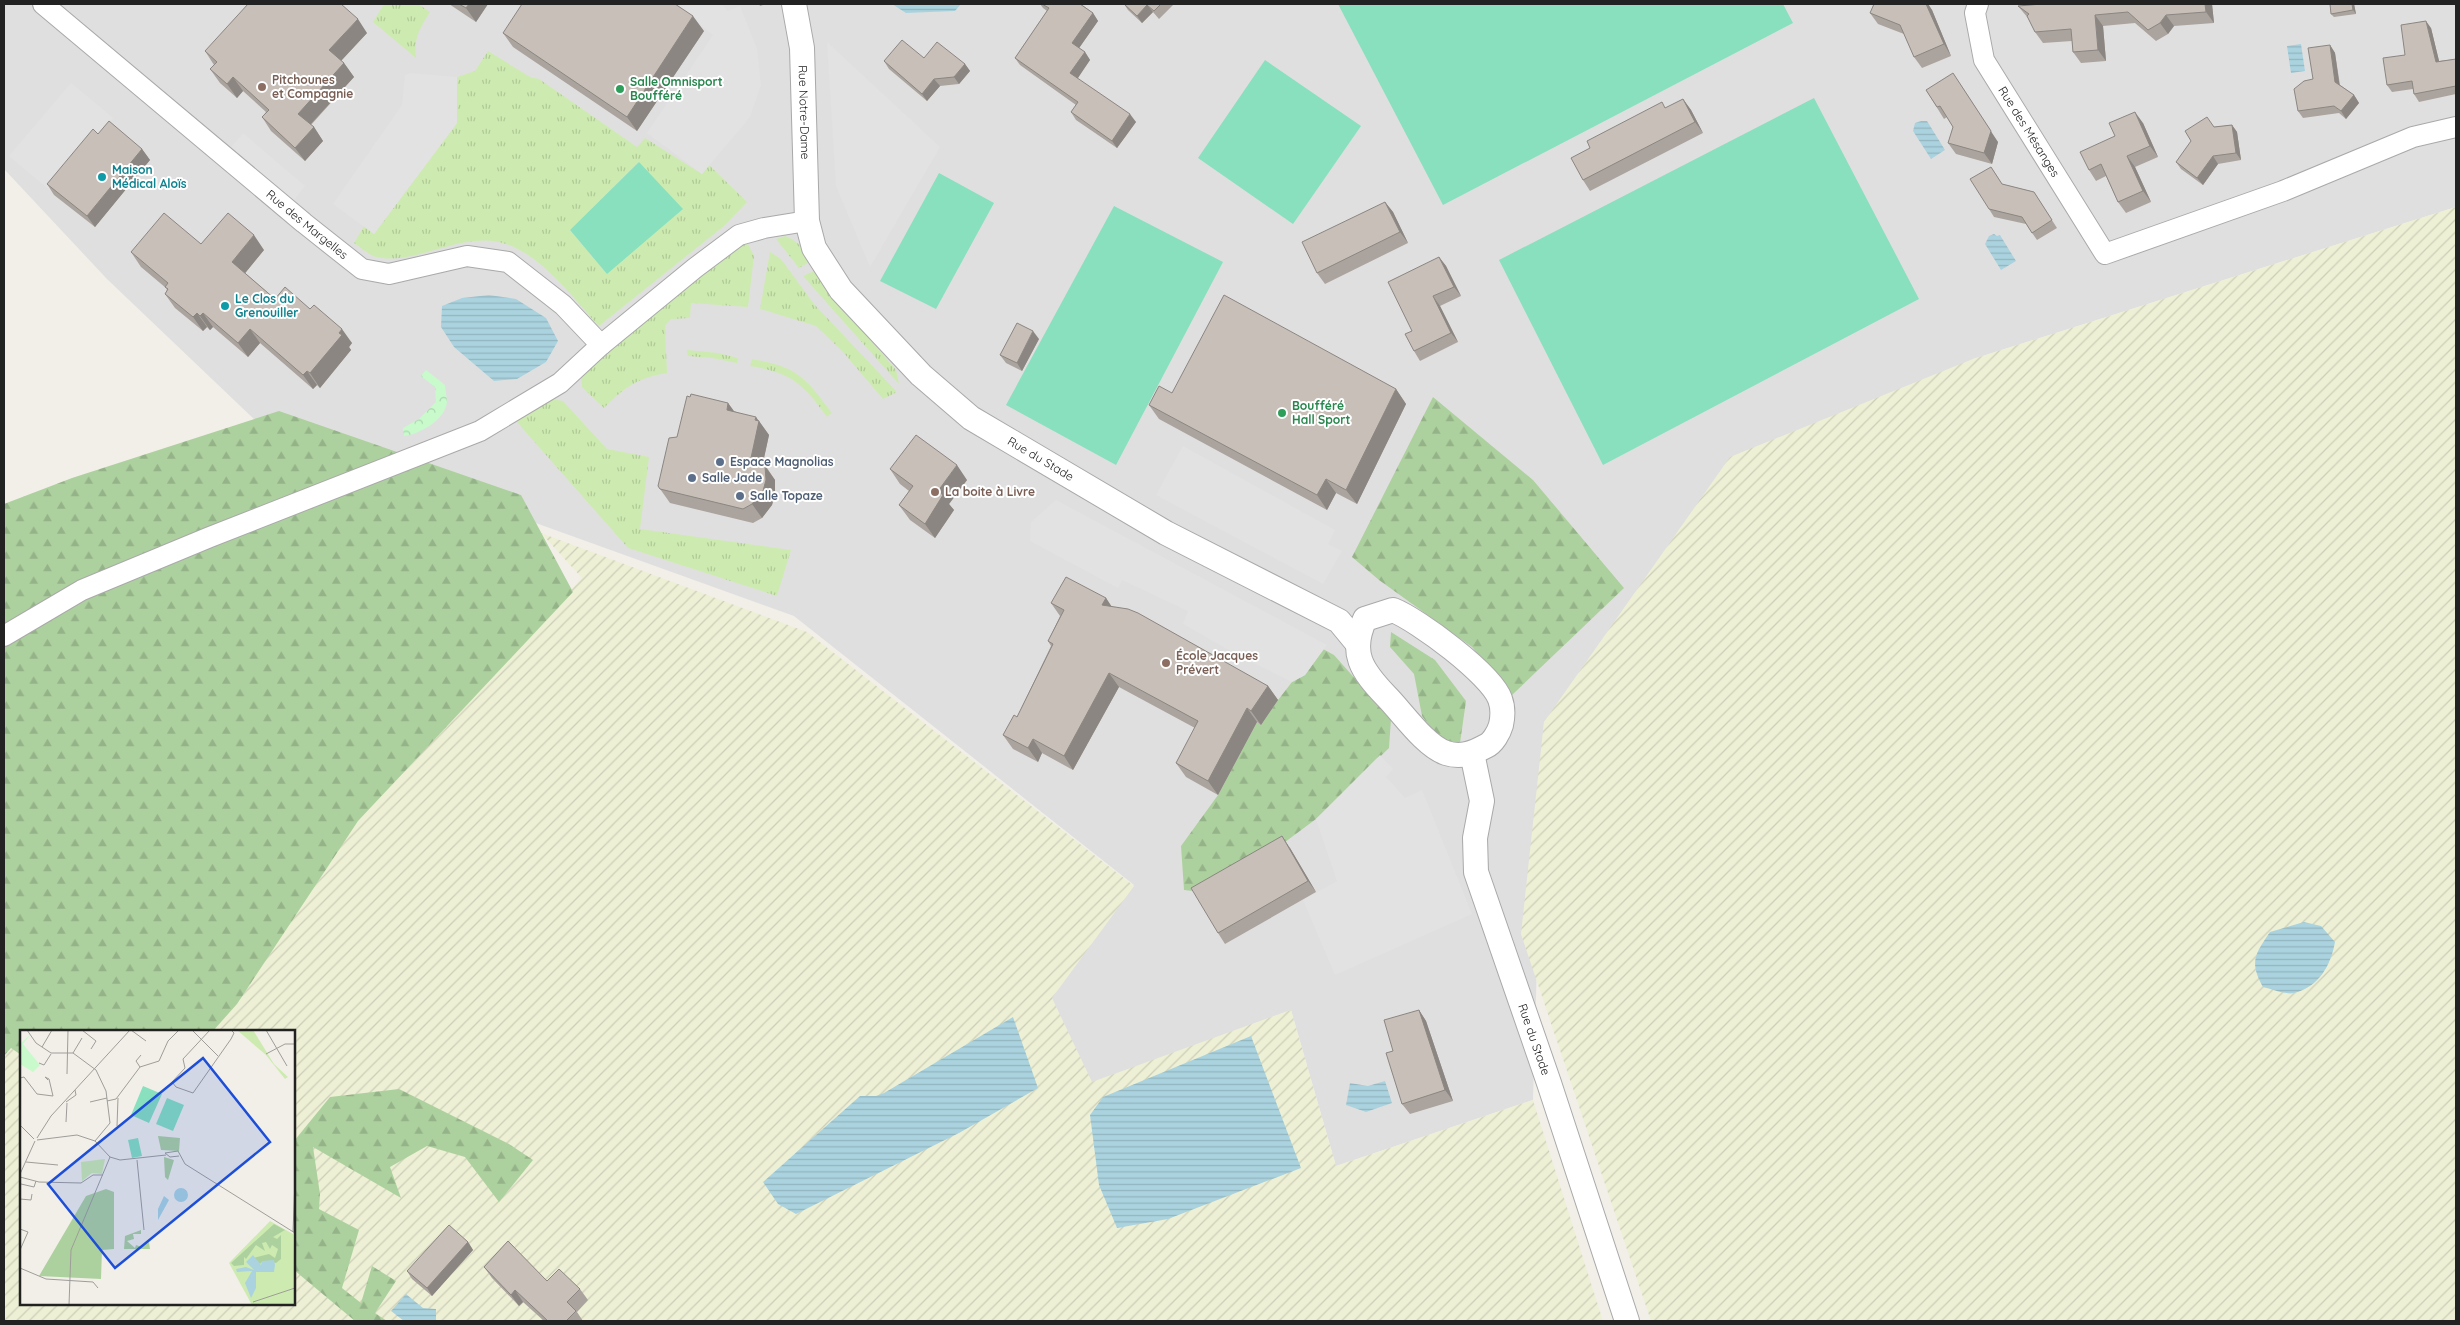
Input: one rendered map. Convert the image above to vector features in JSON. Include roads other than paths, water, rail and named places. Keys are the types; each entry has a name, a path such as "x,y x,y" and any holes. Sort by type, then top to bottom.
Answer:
{"street":[{"name":"Rue des Margelles","path":"43,4 304,223 362,269 389,274 466,256 508,262 563,305 601,345"},
{"name":"Rue Notre-Dame","path":"794,4 802,48 807,221"},
{"name":"Rue des Mésanges","path":"1978,4 1975,13 1984,60 2105,254 2283,191 2413,137 2456,127"},
{"path":"4,636 82,590 210,537 480,431 560,383 601,345 694,268 739,235 764,228 807,221"},
{"name":"Rue du Stade","path":"807,221 814,248 841,290 921,375 971,418 1166,533 1340,621 1358,644"},
{"path":"1340,621 1366,619 1393,610 1410,617 1459,655 1485,680 1500,698 1503,716 1499,731 1490,744 1472,753 1460,755 1446,753 1429,742 1378,687 1360,663 1358,644 1360,631 1366,619"},
{"name":"Rue du Stade","path":"1472,753 1482,801 1475,838 1476,872 1549,1083 1627,1321"}],"water":[{"path":"892,4 961,4 955,11 906,13"},
{"path":"2301,44 2305,71 2291,73 2287,46"},
{"path":"1927,121 1945,150 1931,159 1913,131 1915,123"},
{"path":"1994,234 2000,235 2016,261 2001,270 1985,244 1989,236"},
{"path":"489,295 516,299 546,318 558,341 546,362 517,379 494,381 454,347 441,327 442,306 462,298"},
{"path":"2304,922 2321,926 2335,942 2327,967 2310,986 2294,993 2283,993 2263,987 2255,964 2258,952 2270,932"},
{"path":"1013,1017 1038,1088 959,1133 796,1214 778,1204 763,1182 860,1096 876,1096 884,1093"},
{"path":"1251,1036 1301,1168 1168,1219 1117,1228 1099,1185 1090,1115 1103,1097"},
{"path":"1385,1081 1392,1103 1366,1112 1346,1105 1350,1083 1368,1086"},
{"path":"406,1294 423,1308 436,1309 436,1321 404,1321 391,1311"}],"place":[{"name":"Pitchounes et Compagnie","path":"262,87"},
{"name":"Salle Omnisport Boufféré","path":"620,89"},
{"name":"Maison Médical Aloïs","path":"102,177"},
{"name":"Le Clos du Grenouiller","path":"225,306"},
{"name":"Boufféré Hall Sport","path":"1282,413"},
{"name":"Espace Magnolias","path":"720,462"},
{"name":"Salle Jade","path":"692,478"},
{"name":"La boite à Livre","path":"935,492"},
{"name":"Salle Topaze","path":"740,496"},
{"name":"École Jacques Prévert","path":"1166,663"}]}
